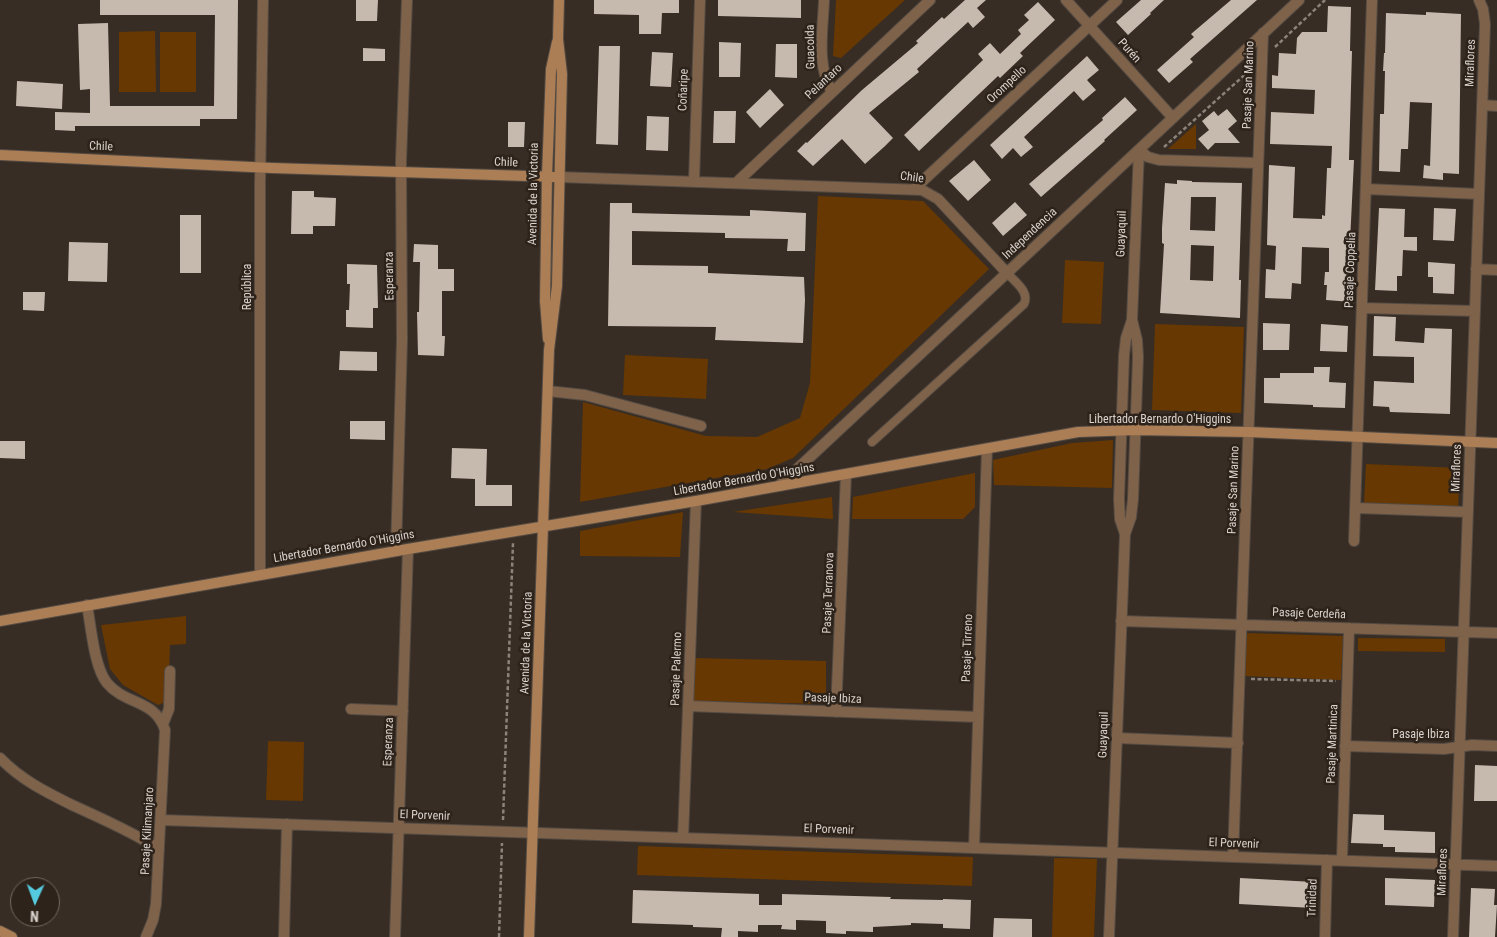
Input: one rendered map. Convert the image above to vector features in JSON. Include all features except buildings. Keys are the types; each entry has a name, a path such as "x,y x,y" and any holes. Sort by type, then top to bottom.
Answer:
{"street":[{"name":"República","path":"260,575 263,0"},
{"name":"Esperanza","path":"396,551 402,340 400,172 407,0"},
{"name":"Avenida de la Victoria","path":"529,937 549,350 557,286 562,74 558,39 559,0"},
{"name":"Coñaripe","path":"694,181 700,0"},
{"name":"Guacolda","path":"824,0 822,65 826,81 832,92"},
{"name":"Pelantaro","path":"736,183 930,0"},
{"name":"Purén","path":"1066,0 1173,118"},
{"name":"Orompello","path":"914,189 1116,0"},
{"name":"Independencia","path":"779,486 1299,0"},
{"name":"Pasaje Coppelia","path":"1354,540 1372,0"},
{"name":"Miraflores","path":"1453,937 1485,16 1479,0"},
{"name":"Pasaje San Marino","path":"1233,857 1263,33"},
{"name":"Avenida de la Victoria","path":"549,350 545,301 547,176 551,69 558,39"},
{"path":"1482,105 1497,106"},
{"path":"1139,150 1144,155 1152,158 1258,163"},
{"name":"Guayaquil","path":"1125,534 1119,510 1124,347 1132,320 1139,150"},
{"name":"Chile","path":"0,155 261,167 914,189 928,192 938,199 1007,273"},
{"path":"1366,189 1479,194"},
{"path":"1476,269 1497,270"},
{"path":"1362,308 1475,312"},
{"name":"Guayaquil","path":"1109,937 1125,534 1132,508 1136,430 1138,357 1136,335 1132,320"},
{"path":"548,392 584,395 701,426"},
{"name":"Libertador Bernardo O'Higgins","path":"0,621 512,531 696,501 1078,432 1136,430 1249,432 1497,443"},
{"name":"Pasaje Tirreno","path":"974,848 987,449"},
{"name":"Pasaje Terranova","path":"836,712 846,474"},
{"name":"Pasaje Palermo","path":"683,838 696,501"},
{"path":"1356,508 1468,512"},
{"name":"Esperanza","path":"395,937 408,549"},
{"path":"87,605 98,664 103,677 117,692 150,708 163,724"},
{"name":"Pasaje Cerdeña","path":"1121,621 1497,633"},
{"name":"Pasaje Martinica","path":"1342,860 1349,628"},
{"name":"Pasaje Kilimanjaro","path":"146,937 155,912 165,736 163,724 169,709 170,671"},
{"name":"Pasaje Ibiza","path":"688,706 978,717"},
{"path":"351,708 403,711"},
{"path":"1116,738 1238,743"},
{"name":"Pasaje Ibiza","path":"1346,746 1444,749 1472,745 1497,746"},
{"path":"0,758 18,775 38,788 141,838 159,849"},
{"path":"0,770 18,775"},
{"name":"El Porvenir","path":"161,820 1497,866"},
{"path":"284,937 287,824"},
{"name":"Trinidad","path":"1324,937 1327,860"},
{"path":"0,931 12,937"}],"lane":[{"path":"872,442 1024,304 1025,293 1007,273"}],"path":[{"path":"1152,158 1325,0"},
{"path":"499,937 512,531"},
{"path":"1240,678 1348,681"}],"shaded area":[{"path":"836,0 905,0 841,58 833,56"},
{"path":"155,31 156,92 119,92 119,32"},
{"path":"160,32 196,32 196,92 160,92"},
{"path":"1196,124 1196,149 1168,149"},
{"path":"818,196 923,201 989,269 793,458 767,469 580,502 583,402 706,436 757,437 800,418 810,383"},
{"path":"1065,260 1104,262 1101,324 1062,323"},
{"path":"1155,324 1244,327 1241,413 1152,410"},
{"path":"625,355 708,359 706,399 623,395"},
{"path":"1113,440 1112,488 994,485 993,460 1072,443"},
{"path":"1366,464 1460,468 1458,508 1364,504"},
{"path":"975,473 975,507 963,519 852,519 853,497"},
{"path":"832,497 833,519 733,512"},
{"path":"683,512 680,557 580,556 580,531"},
{"path":"186,616 186,644 170,645 168,701 158,705 123,685 110,669 101,625"},
{"path":"1245,633 1343,636 1341,680 1244,676"},
{"path":"1358,638 1445,639 1445,652 1358,651"},
{"path":"693,658 826,661 826,704 692,701"},
{"path":"268,741 304,742 303,801 266,800"},
{"path":"638,846 973,857 972,886 637,875"},
{"path":"1054,858 1097,859 1094,937 1052,937"}]}
